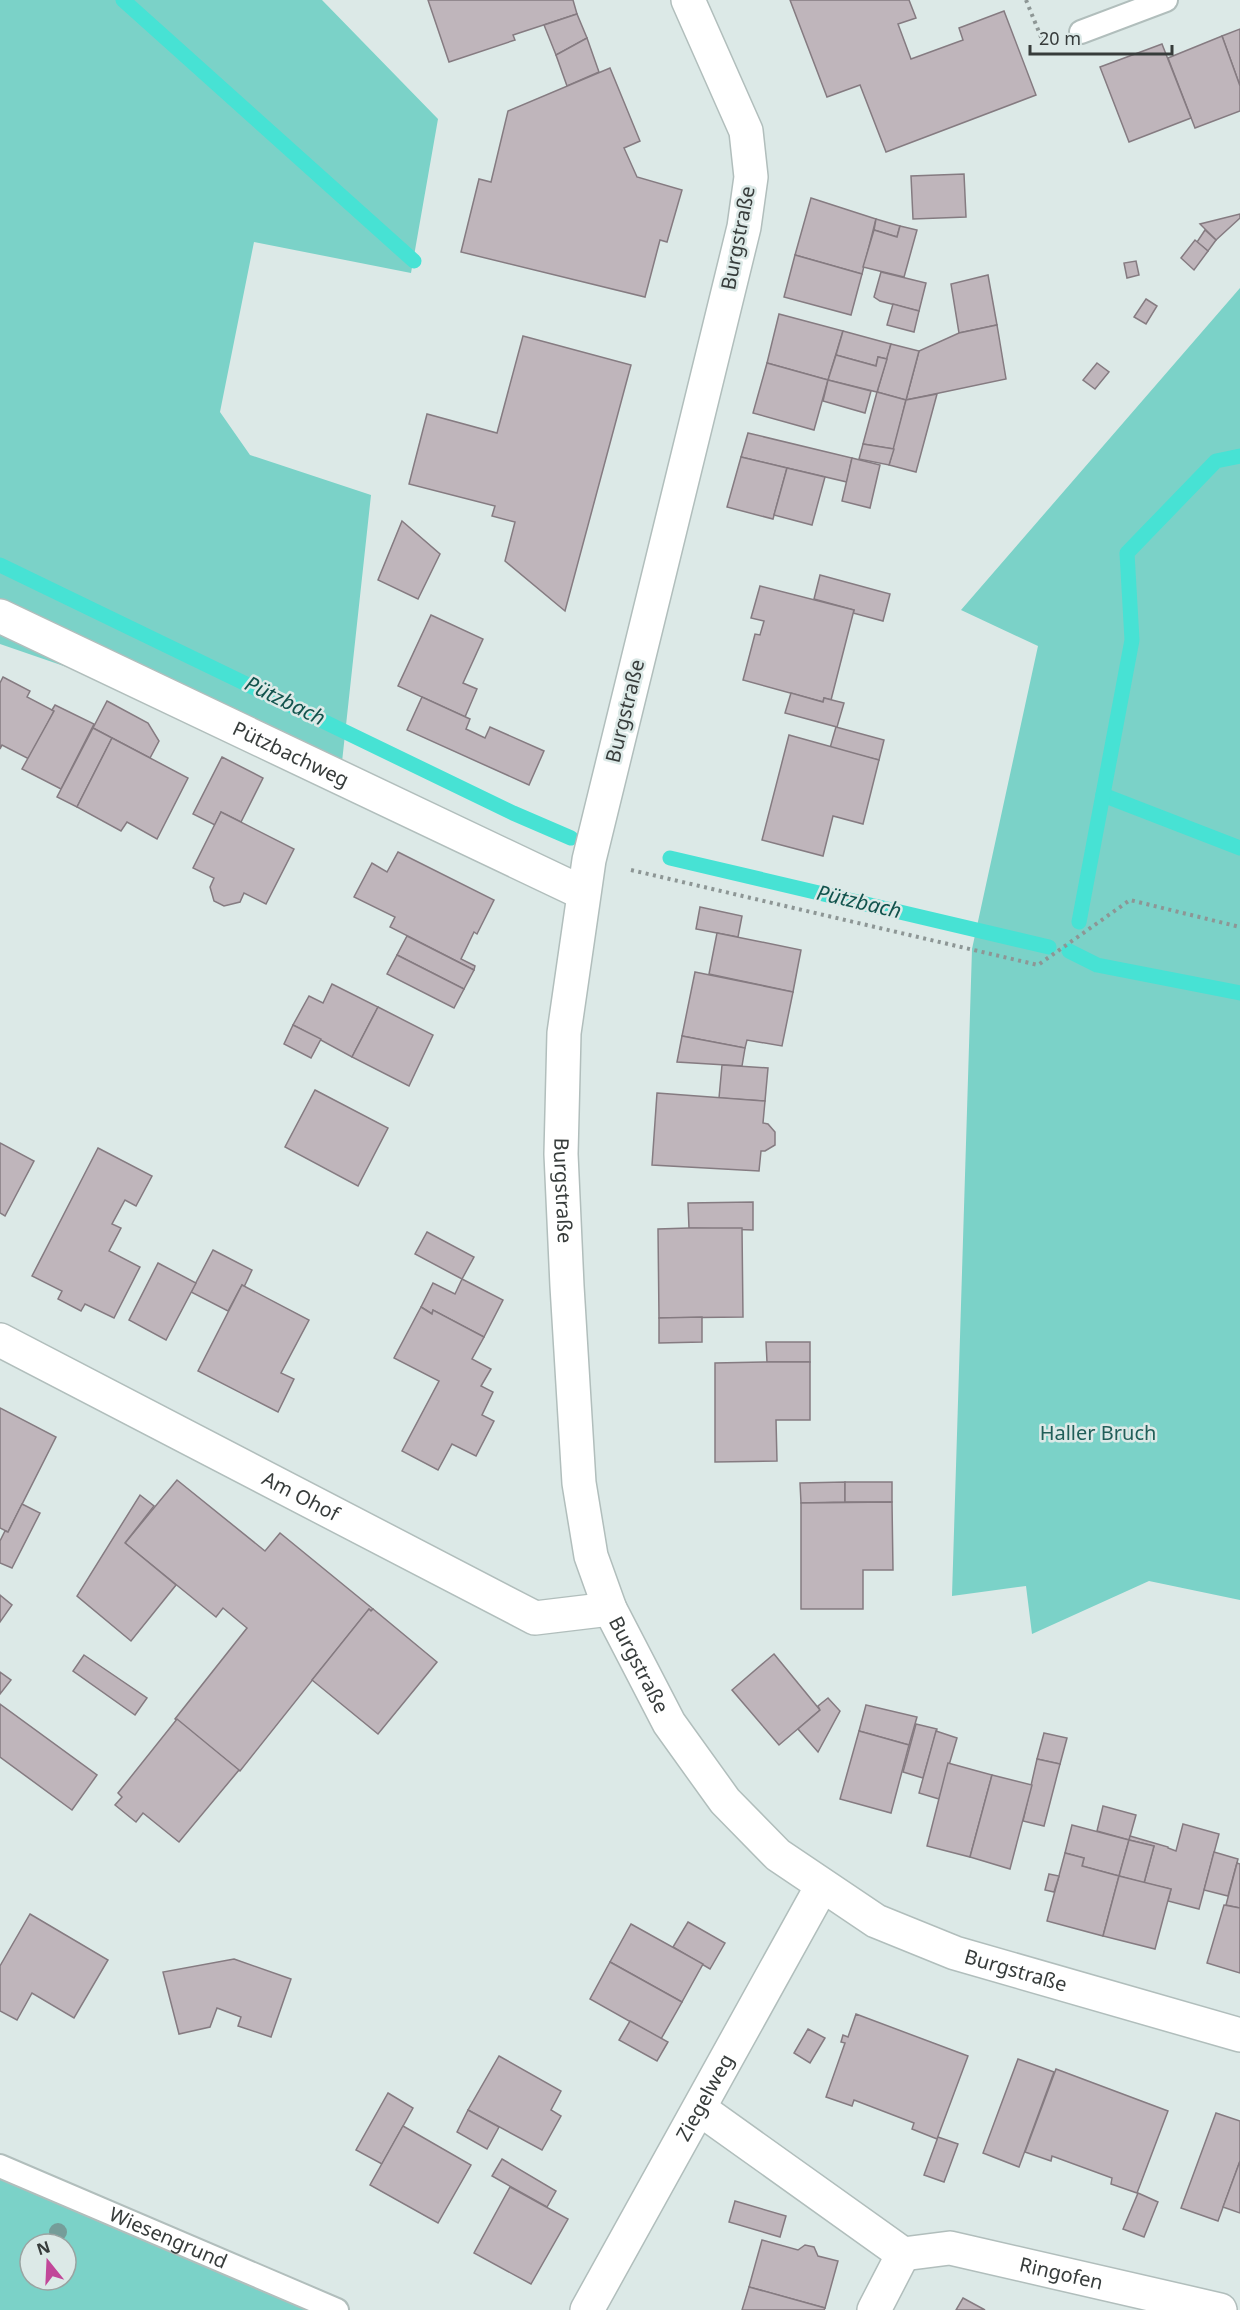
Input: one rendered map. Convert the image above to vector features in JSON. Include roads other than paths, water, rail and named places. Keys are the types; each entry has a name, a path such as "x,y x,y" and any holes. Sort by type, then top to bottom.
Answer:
{"street":[{"name":"Burgstraße","path":"688,0 746,131 751,177 744,227 589,860 564,1033 561,1154 579,1483 591,1556 610,1609 669,1723 725,1802 778,1855 876,1921 956,1953 1240,2035"},
{"name":"Pützbachweg","path":"0,616 583,893"},
{"name":"Am Ohof","path":"0,1340 535,1618 610,1609"},
{"name":"Ziegelweg","path":"587,2310 822,1886"},
{"path":"700,2109 903,2254 874,2310"},
{"name":"Ringofen","path":"903,2254 950,2248 1220,2310"}],"lane":[{"path":"1081,32 1166,0"},
{"name":"Wiesengrund","path":"0,2166 337,2310"}],"waterway":[{"path":"123,0 414,261"},
{"path":"1079,922 1132,640 1127,553 1216,461 1240,456"},
{"name":"Pützbach","path":"0,565 513,813 571,838"},
{"path":"1103,795 1240,848"},
{"name":"Pützbach","path":"670,858 1049,947"},
{"path":"1069,951 1097,965 1240,993"}],"park label":[{"name":"Haller Bruch","path":"1098,1433"}]}
